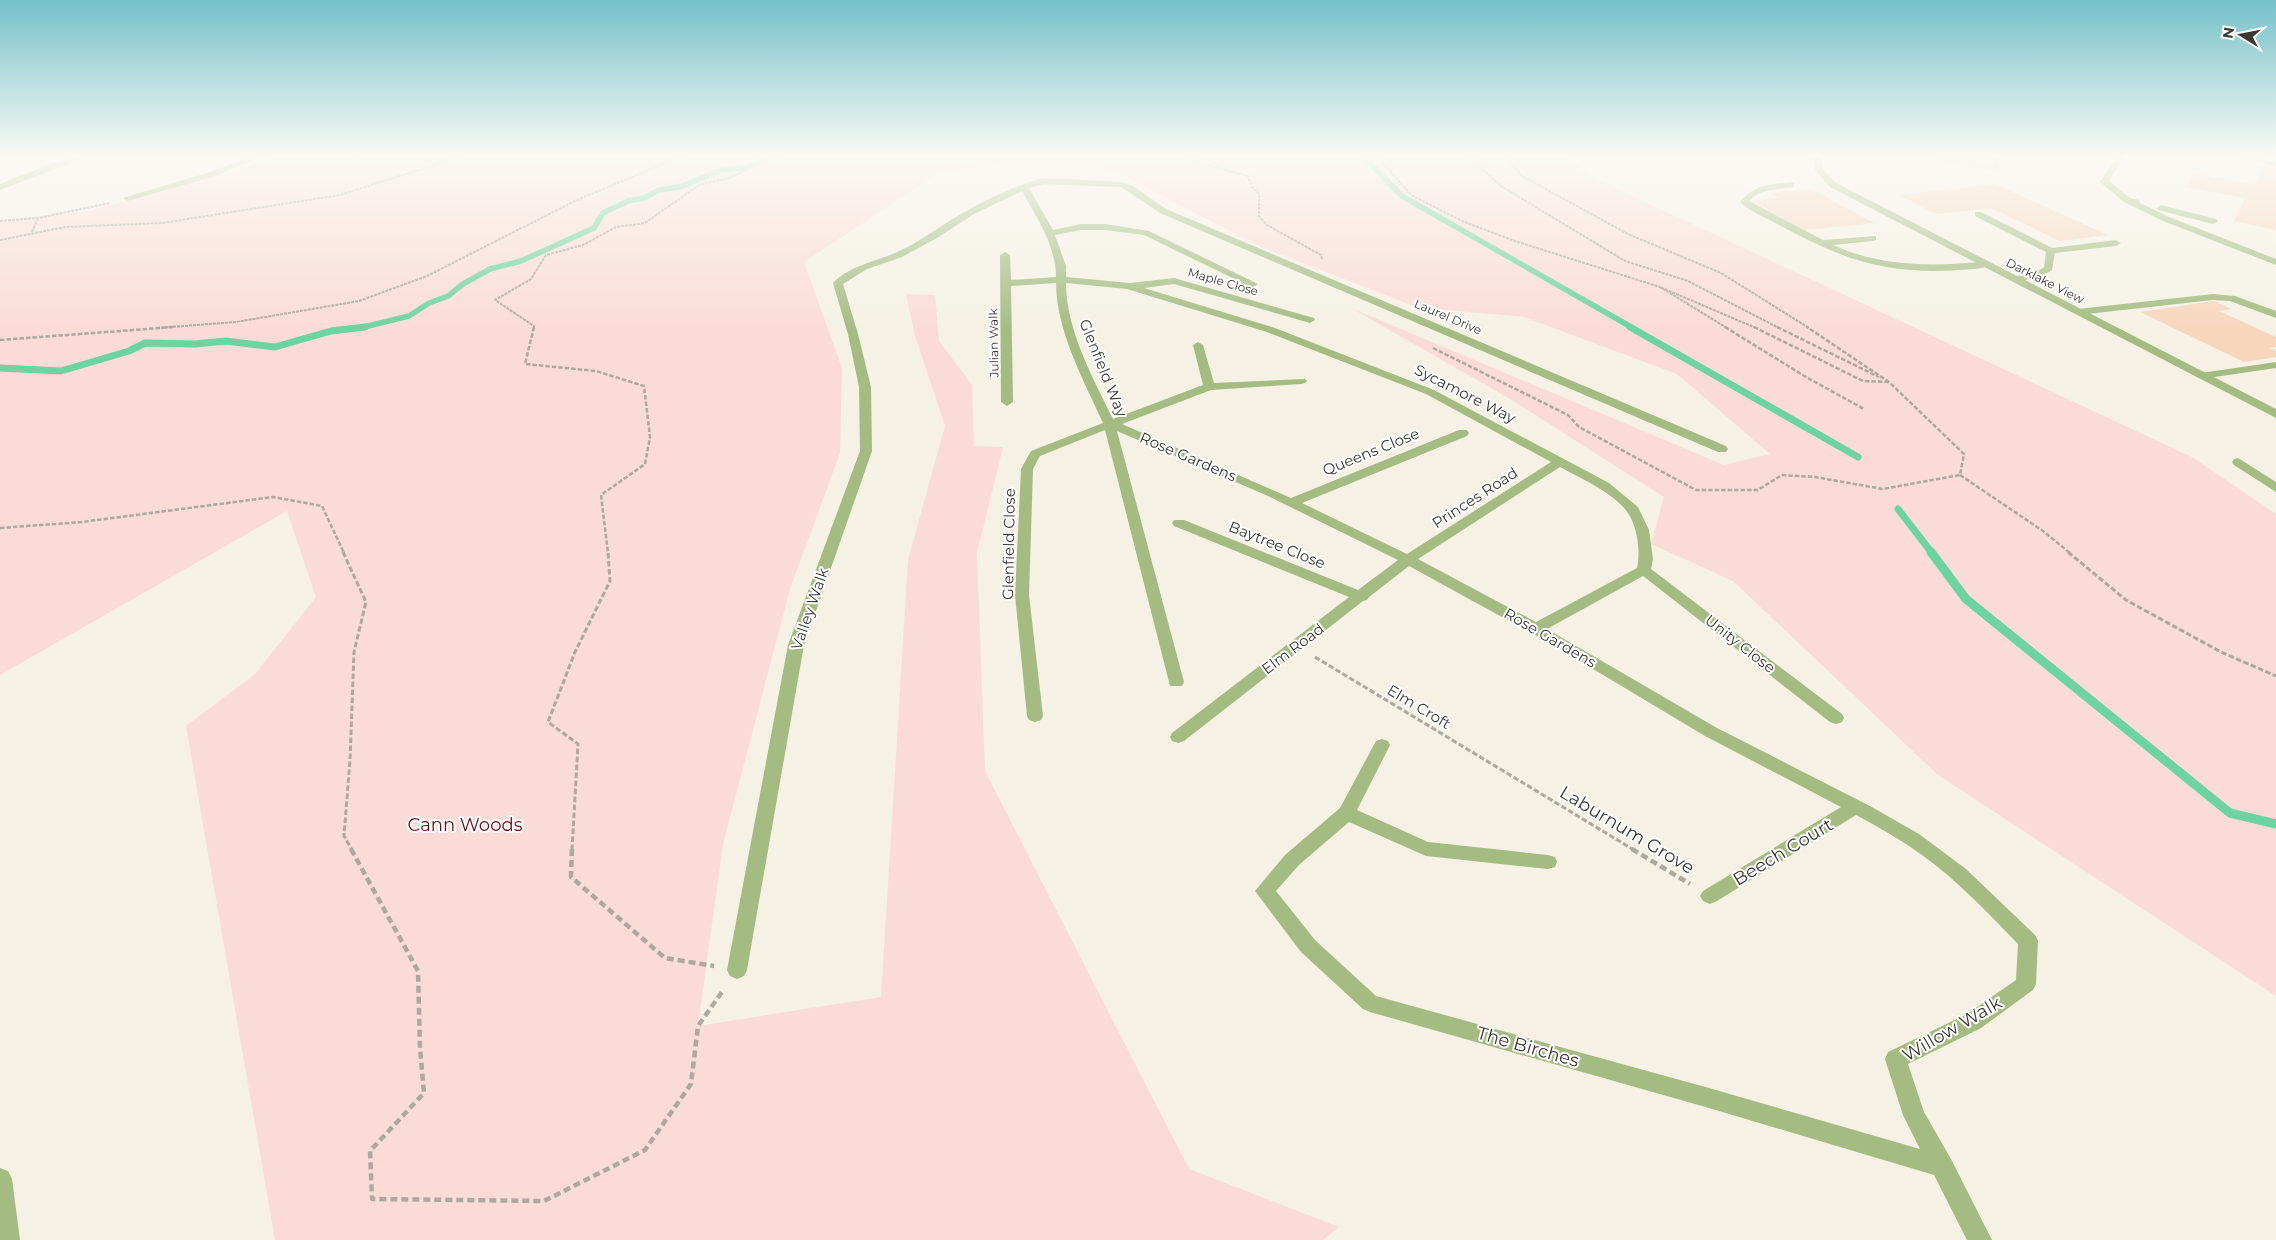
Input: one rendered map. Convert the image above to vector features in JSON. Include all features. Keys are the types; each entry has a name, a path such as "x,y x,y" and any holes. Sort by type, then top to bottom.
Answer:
{"street":[{"name":"Valley Walk","path":"737,970 796,645 866,451 864,387 853,334 838,283 864,268 899,255 934,236 968,214"},
{"name":"Glenfield Way","path":"1039,214 1050,233 1061,266 1061,290 1067,322 1086,374 1109,424 1176,682"},
{"name":"Laurel Drive","path":"1170,214 1722,450"},
{"path":"1766,214 1823,244 1858,259 1885,264 1960,267 1986,264"},
{"name":"Darklake View","path":"1889,214 2276,414"},
{"path":"1978,214 2051,251 2116,243"},
{"path":"2155,214 2276,262"},
{"path":"2183,214 2212,221"},
{"path":"1050,233 1081,227 1106,227 1146,233 1253,284"},
{"path":"1823,244 1873,238"},
{"path":"2015,279 2038,275 2049,268 2051,251"},
{"name":"Julian Walk","path":"1005,255 1007,402"},
{"path":"1006,283 1061,280"},
{"name":"Sycamore Way","path":"1061,280 1128,286 1271,330 1430,392 1604,486 1631,507 1642,530 1646,559 1644,570"},
{"name":"Maple Close","path":"1128,286 1174,281 1310,320"},
{"path":"2078,312 2213,297 2232,298 2276,315"},
{"path":"1198,345 1209,387"},
{"path":"2201,376 2276,365"},
{"name":"Glenfield Close","path":"1035,716 1022,595 1027,469 1035,454 1209,387 1301,380"},
{"name":"Rose Gardens","path":"1109,424 1171,448 1292,502 1535,628 1713,733 1914,840 1973,885"},
{"name":"Queens Close","path":"1292,502 1463,432"},
{"name":"Princes Road","path":"1407,560 1560,462"},
{"path":"2238,462 2276,488"},
{"name":"Baytree Close","path":"1179,523 1362,597"},
{"name":"Elm Road","path":"1178,737 1362,597 1407,560"},
{"path":"1535,628 1644,570"},
{"name":"Unity Close","path":"1644,570 1836,718"},
{"name":"The Birches","path":"1382,745 1347,813 1292,860 1265,891 1308,946 1370,1003 1709,1098 1942,1167"},
{"name":"Beech Court","path":"1710,896 1855,807"},
{"path":"1347,813 1426,849 1548,862"},
{"name":"Willow Walk","path":"1942,1167 1914,1116 1896,1059 1974,1020 2026,984 2028,942 1973,885"},
{"path":"1942,1167 1980,1240"},
{"path":"0,1179 8,1240"}],"path":[{"path":"0,221 38,218 59,214"},
{"path":"0,240 32,232 65,227 162,223 220,214"},
{"path":"0,340 236,322 359,301 426,276 549,214"},
{"path":"0,528 82,522 273,497 322,506 366,602 354,652 350,760 344,836 418,971 420,1048 424,1093 370,1151 372,1199 544,1201 644,1150 691,1084 698,1026 737,970 665,958 571,877 578,744 548,722 575,652 610,581 607,540 600,496 646,464 650,437 644,386 596,372 525,364 534,326 495,300 531,280 546,255 583,245 616,227 645,223 658,214"},
{"path":"1259,214 1267,225 1321,255 1324,279"},
{"path":"1448,214 1515,241 1660,287 1736,318 1863,381 1888,382"},
{"path":"1547,214 1625,261 1688,281 1830,355 1888,382"},
{"path":"1591,214 1628,234 1721,273 1823,337 1888,382 1964,454 1960,475"},
{"path":"32,232 38,218"},
{"path":"1660,287 1806,378 1864,409"},
{"path":"1428,345 1568,415 1579,427 1696,490 1758,490 1782,475 1814,477 1882,489 1960,475 2043,531 2126,600 2221,652 2276,676"},
{"name":"Elm Croft","path":"1297,646 1529,787"},
{"name":"Laburnum Grove","path":"1529,787 1710,896"}],"green space":[{"name":"Cann Woods","path":"61,214 877,214 804,262 842,368 840,453 790,589 723,844 698,1026 881,997 908,560 945,426 915,336 906,294 935,295 939,341 972,385 974,446 1003,447 977,553 985,771 1189,1169 1339,1227 1323,1240 275,1240 186,726 255,674 316,597 287,511 0,675 0,220"},
{"name":"Cann Woods","path":"1197,214 1670,214 2192,457 2276,514 2276,996 1938,775 1733,581 1651,544 1664,497 1512,400 1351,308 1724,465 1770,454 1677,374 1524,317 1416,307 1259,246"}],"building":[{"path":"1775,214 1857,214 1874,223 1804,230"},
{"path":"2003,214 2061,214 2108,235 2060,241"},
{"path":"2237,214 2276,214 2276,230 2234,221"},
{"path":"2214,301 2231,309 2219,311 2276,337 2276,347 2269,348 2276,351 2276,357 2244,362 2140,312"}],"waterway":[{"path":"363,327 409,316 429,303 448,296 463,284 490,269 521,261 594,228 602,214"},
{"path":"1433,214 1633,328"},
{"path":"0,368 61,371 129,351 145,343 195,344 226,341 275,347 331,331 363,327"},
{"path":"1630,327 1858,457"},
{"path":"1898,509 1932,553"},
{"path":"1931,552 1966,599 2230,813 2276,824"}]}
